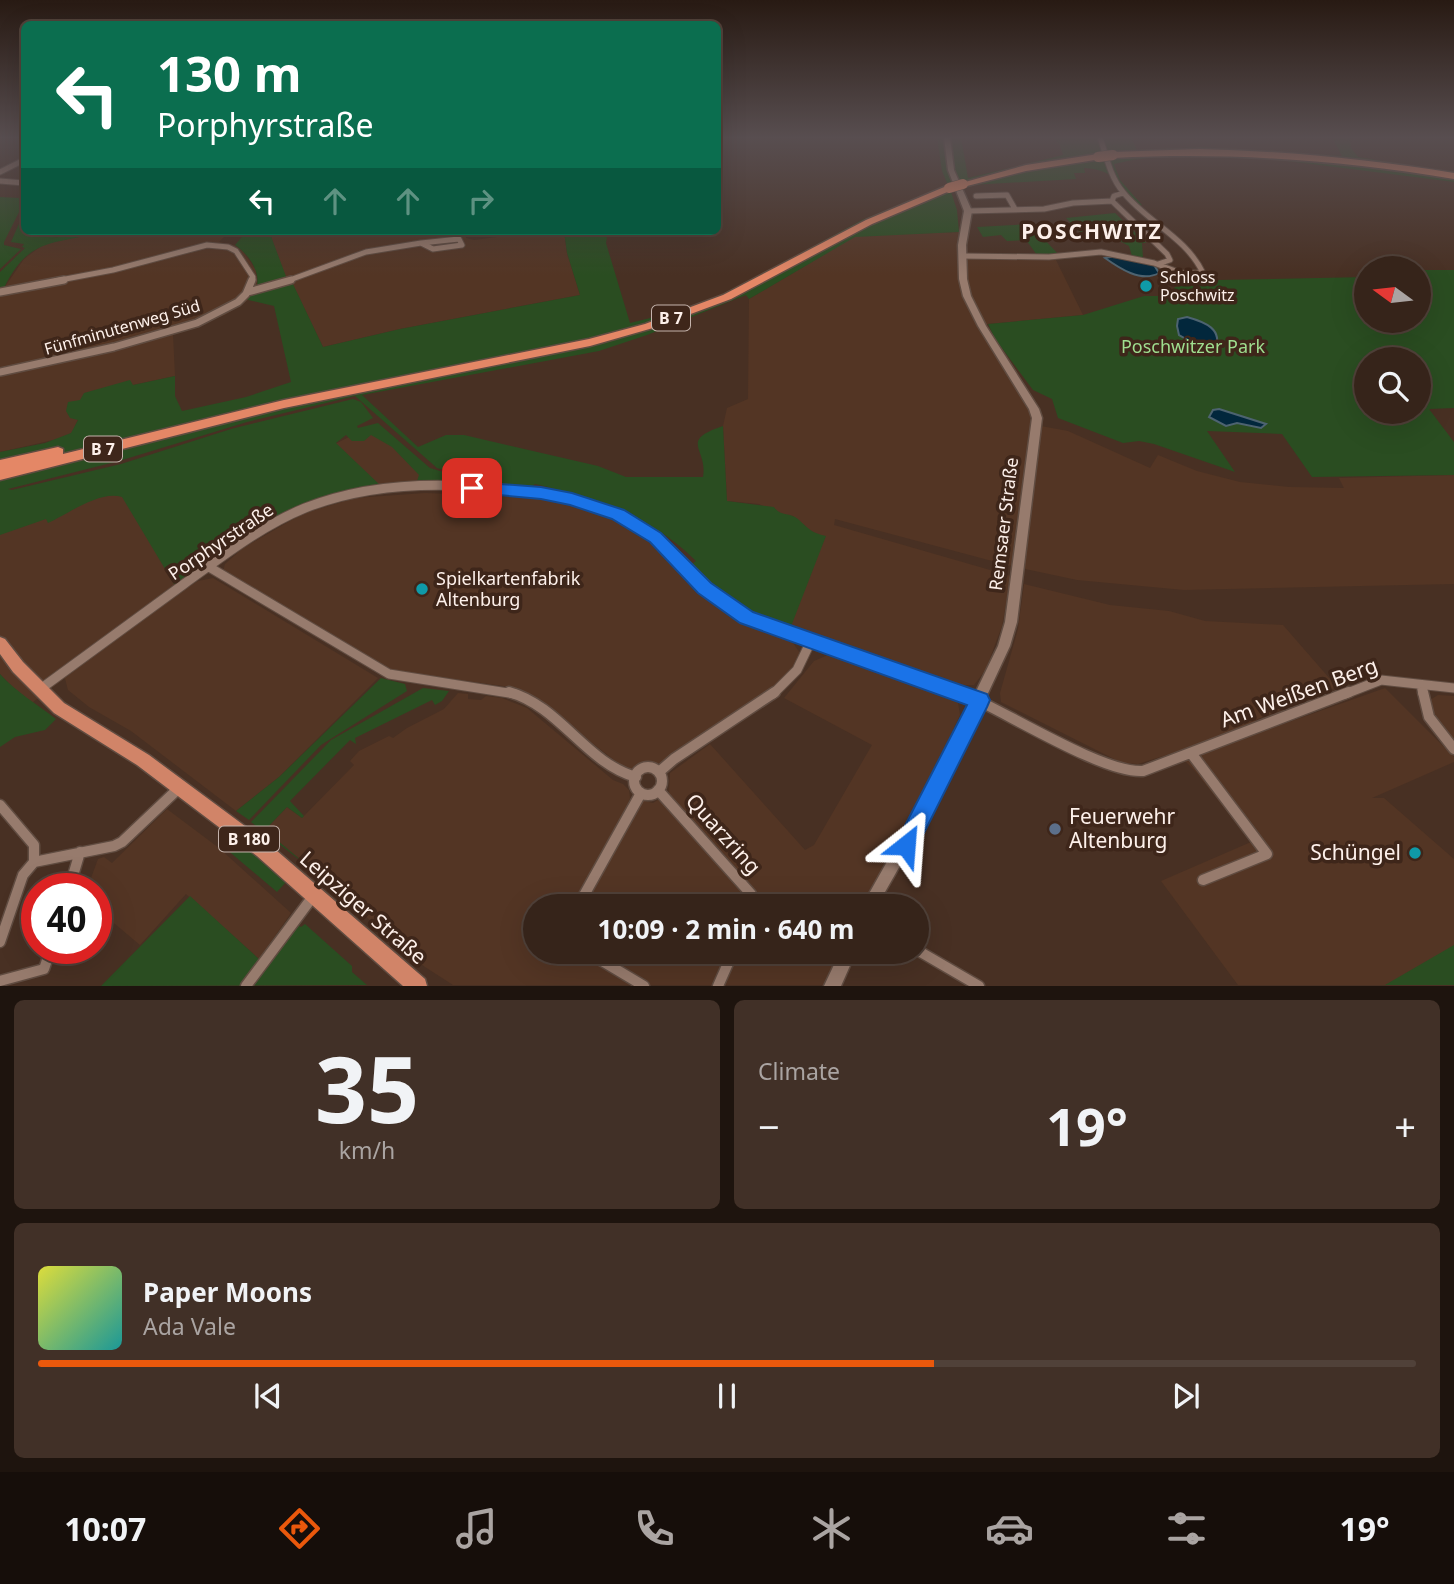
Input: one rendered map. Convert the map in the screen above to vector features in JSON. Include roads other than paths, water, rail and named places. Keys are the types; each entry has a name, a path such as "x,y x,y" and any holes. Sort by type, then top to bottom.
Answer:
{"highway":[{"name":"B 7","path":"0,475 335,392 590,342 649,326 727,297 869,222 967,183"},
{"path":"0,465 184,424 207,422"},
{"path":"0,485 124,451 207,422"}],"main road":[{"name":"Leipziger Straße","path":"0,643 39,690 59,708 143,760 263,850 418,985"}],"street":[{"path":"956,183 968,212 1044,209 1073,203 1112,201 1167,254 1170,260 1158,264"},
{"path":"962,256 1062,256 1101,252 1158,264 1181,273 1203,273 1204,270 1166,230 1123,193 1119,183"},
{"path":"976,196 1005,192 1014,209"},
{"path":"1112,201 1114,196 1123,193"},
{"name":"Remsaer Straße","path":"876,894 906,845 980,700 1004,646 1011,622 1037,418 974,312 963,279 962,238 968,212"},
{"path":"248,292 274,286 366,252 421,243 459,239 462,245 433,249 421,243"},
{"path":"0,292 113,270 197,247 219,245 236,251 253,277 248,292"},
{"name":"Fünfminutenweg Süd","path":"0,372 126,344 181,328 224,312 248,292"},
{"name":"Porphyrstraße","path":"39,690 208,567 272,524 308,507 344,495 411,488 522,490 572,499 618,515 656,537 705,588 747,617 980,700"},
{"path":"208,567 389,674 418,682 522,695 535,702 618,772 636,777"},
{"path":"659,772 674,759 778,691 797,670 811,641"},
{"name":"Am Weißen Berg","path":"980,700 1130,772 1143,771 1381,680 1454,688"},
{"path":"1421,685 1429,717 1454,749"},
{"path":"1191,753 1266,853 1203,880"},
{"path":"646,768 659,772 662,783 658,790 650,794 641,793 635,785 636,777 646,768"},
{"path":"34,862 122,842 179,788"},
{"name":"Quarzring","path":"658,790 751,894"},
{"path":"585,894 641,793"},
{"path":"0,805 34,845 34,862 23,876 0,943"},
{"path":"74,873 80,852"},
{"path":"246,985 314,895"},
{"path":"929,957 979,985"},
{"path":"0,981 44,969 46,964"},
{"path":"608,964 644,985"},
{"path":"718,985 728,964"},
{"path":"832,985 842,964"}],"water":[{"path":"1115,256 1154,265 1159,273 1145,276 1130,273 1105,258"},
{"path":"1187,317 1206,324 1215,332 1215,351 1206,350 1179,335 1178,319"},
{"path":"1219,409 1266,424 1261,428 1237,423 1226,426 1209,417 1213,410"}],"place":[{"name":"Schloss Poschwitz","path":"1146,286"},
{"name":"Spielkartenfabrik Altenburg","path":"422,589"},
{"name":"Feuerwehr Altenburg","path":"1055,829"},
{"name":"Schüngel","path":"1415,853"}],"district":[{"name":"POSCHWITZ","path":"1092,232"}],"park label":[{"name":"Poschwitzer Park","path":"1193,347"}]}
